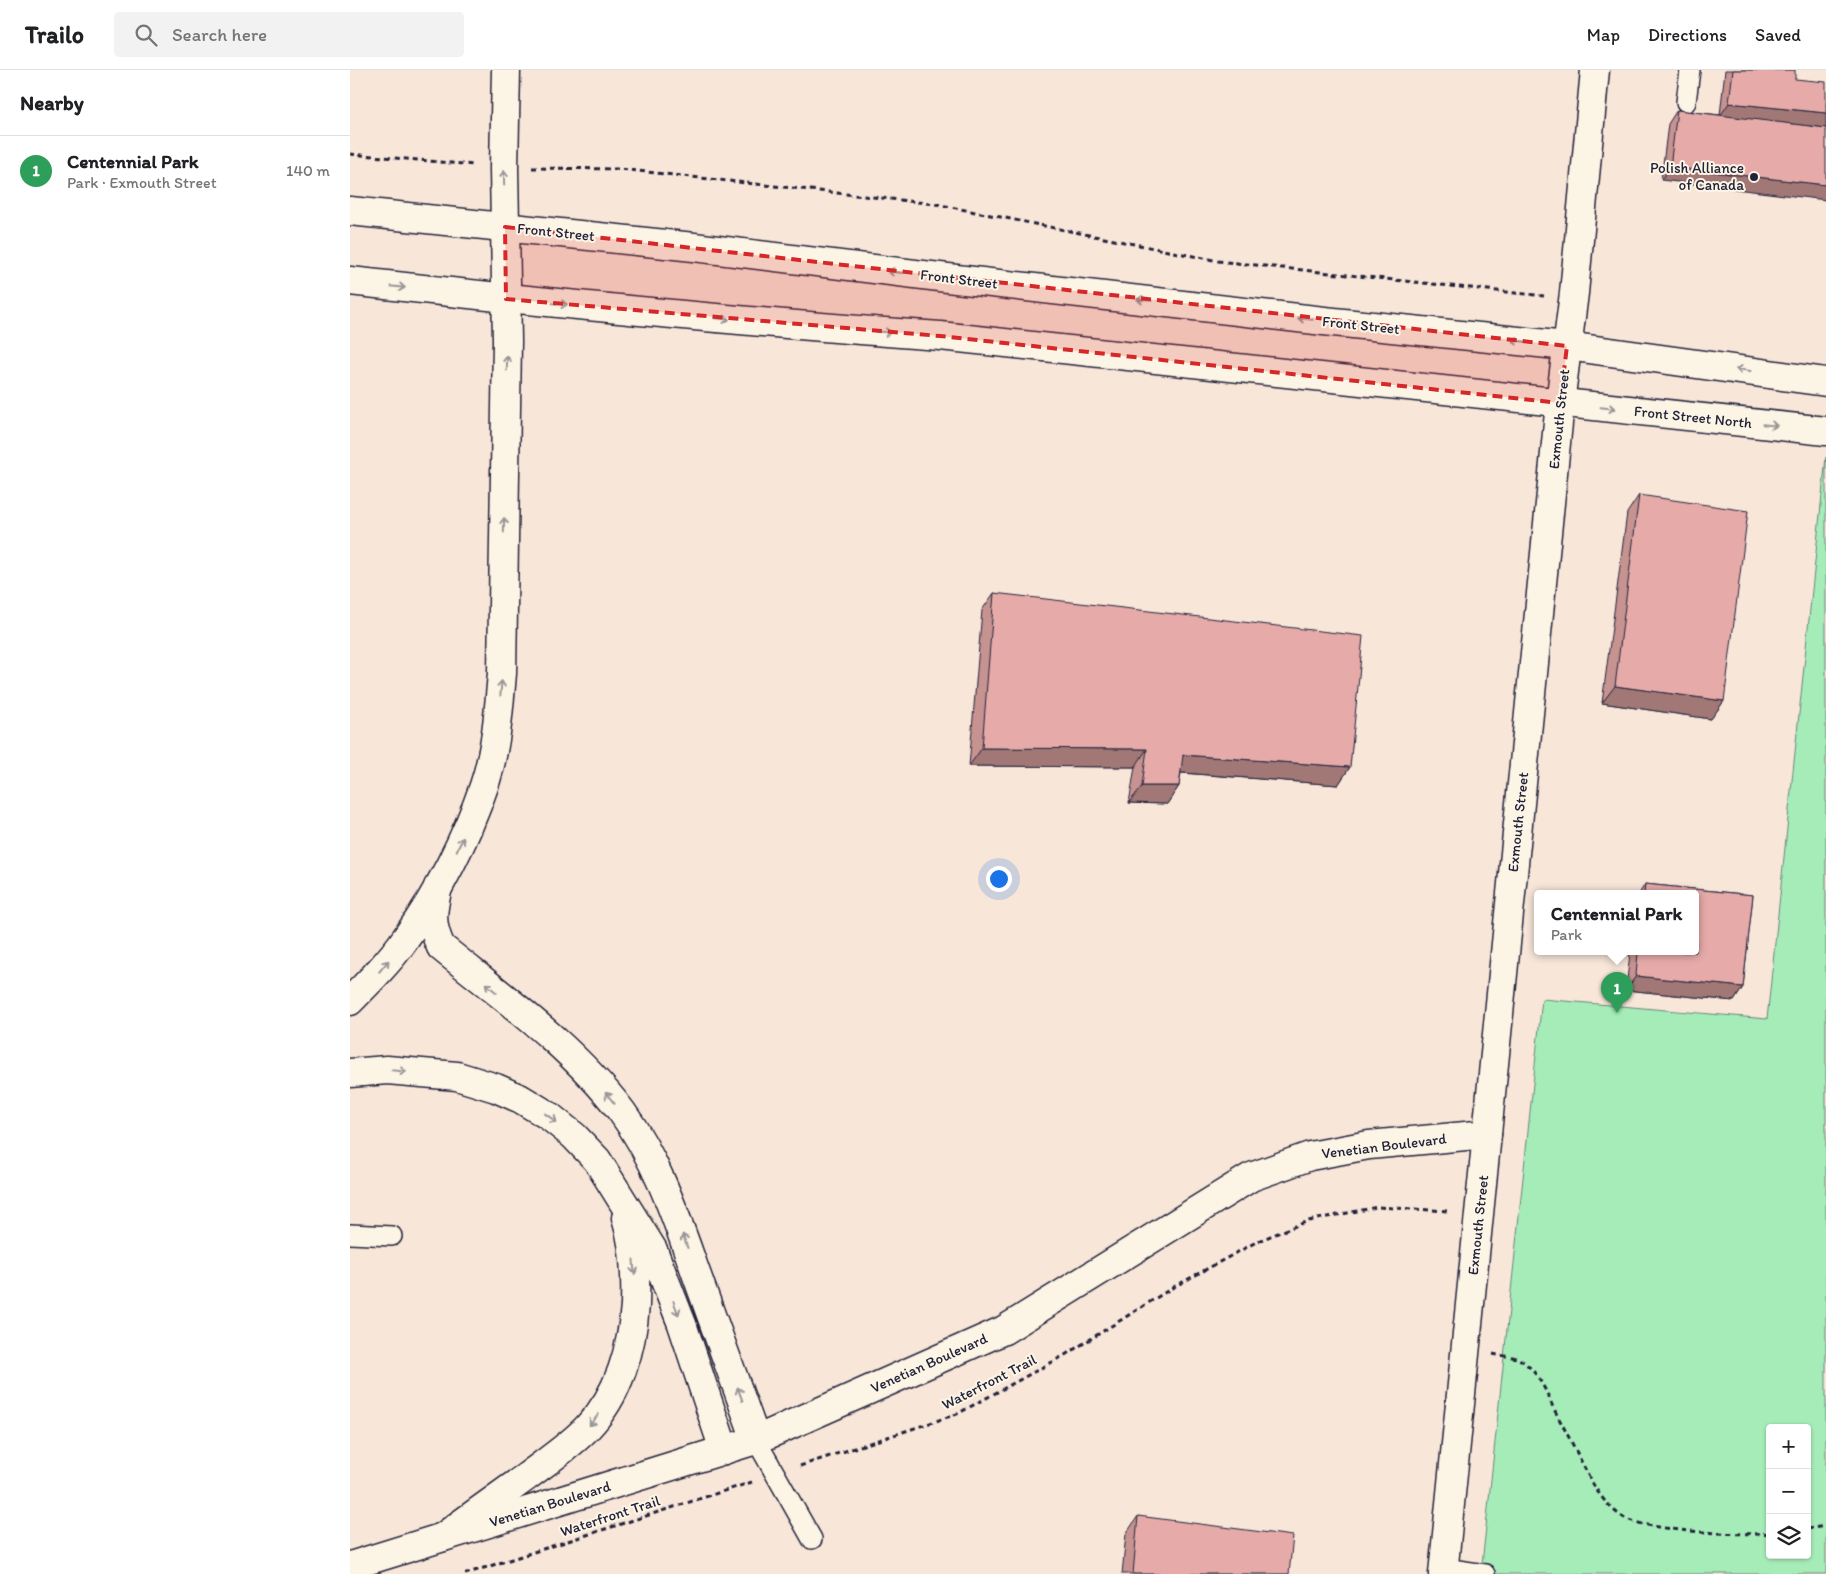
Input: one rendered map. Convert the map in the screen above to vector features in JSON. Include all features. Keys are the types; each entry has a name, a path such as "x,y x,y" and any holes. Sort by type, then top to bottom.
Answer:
{"main road":[{"path":"350,1001 379,971 406,938 438,887 464,835 485,785 497,727 502,673 507,341 504,168 506,70"},
{"name":"Exmouth Street","path":"1443,1571 1595,70"},
{"name":"Front Street","path":"350,211 694,247 1324,321 1567,346"},
{"path":"350,281 792,326 940,336 1560,403"},
{"path":"1567,346 1826,382"},
{"name":"Front Street North","path":"1560,403 1826,431"},
{"path":"438,887 432,923 441,947 572,1056 604,1090 639,1138 655,1167 674,1211 756,1440"},
{"path":"350,1073 387,1070 457,1076 496,1088 521,1100 549,1116 574,1136 597,1160 615,1186 653,1250 682,1324 724,1450"},
{"name":"Venetian Boulevard","path":"350,1566 756,1440 1004,1330 1251,1177 1310,1156 1369,1146 1487,1134"},
{"path":"443,1537 569,1445 589,1426 604,1407 619,1379 628,1353 636,1286 631,1241 615,1186"}],"lane":[{"path":"1686,102 1690,70"},
{"path":"350,1234 392,1236"},
{"path":"756,1440 812,1539"},
{"path":"1443,1571 1485,1574"}],"path":[{"path":"350,154 504,168 620,169 936,204 1218,261 1573,300"},
{"name":"Waterfront Trail","path":"465,1574 775,1475 957,1414 1065,1355 1181,1283 1258,1241 1308,1221 1377,1207 1479,1212"},
{"path":"1466,1350 1518,1358 1531,1368 1543,1384 1594,1488 1608,1505 1623,1517 1643,1525 1733,1534 1766,1533"},
{"path":"1811,1528 1826,1526"}],"highlighted area":[{"path":"505,227 1567,346 1560,403 940,336 506,299"}],"green space":[{"path":"1826,457 1826,1574 1481,1574 1542,999 1767,1019"}],"building":[{"path":"1733,70 1795,70 1795,79 1826,82 1826,113 1729,103"},
{"path":"1677,110 1826,128 1826,185 1670,167"},
{"path":"1639,495 1748,511 1724,701 1615,686"},
{"path":"994,593 1363,636 1350,767 1183,755 1179,786 1142,786 1147,749 982,748"},
{"path":"1645,884 1753,895 1743,987 1636,976 1638,955 1699,955 1699,890 1644,890"},
{"path":"1138,1516 1293,1536 1289,1574 1133,1574"}],"place":[{"name":"Polish Alliance of Canada","path":"1754,177"},
{"name":"Centennial Park","path":"1617,1013"}]}
